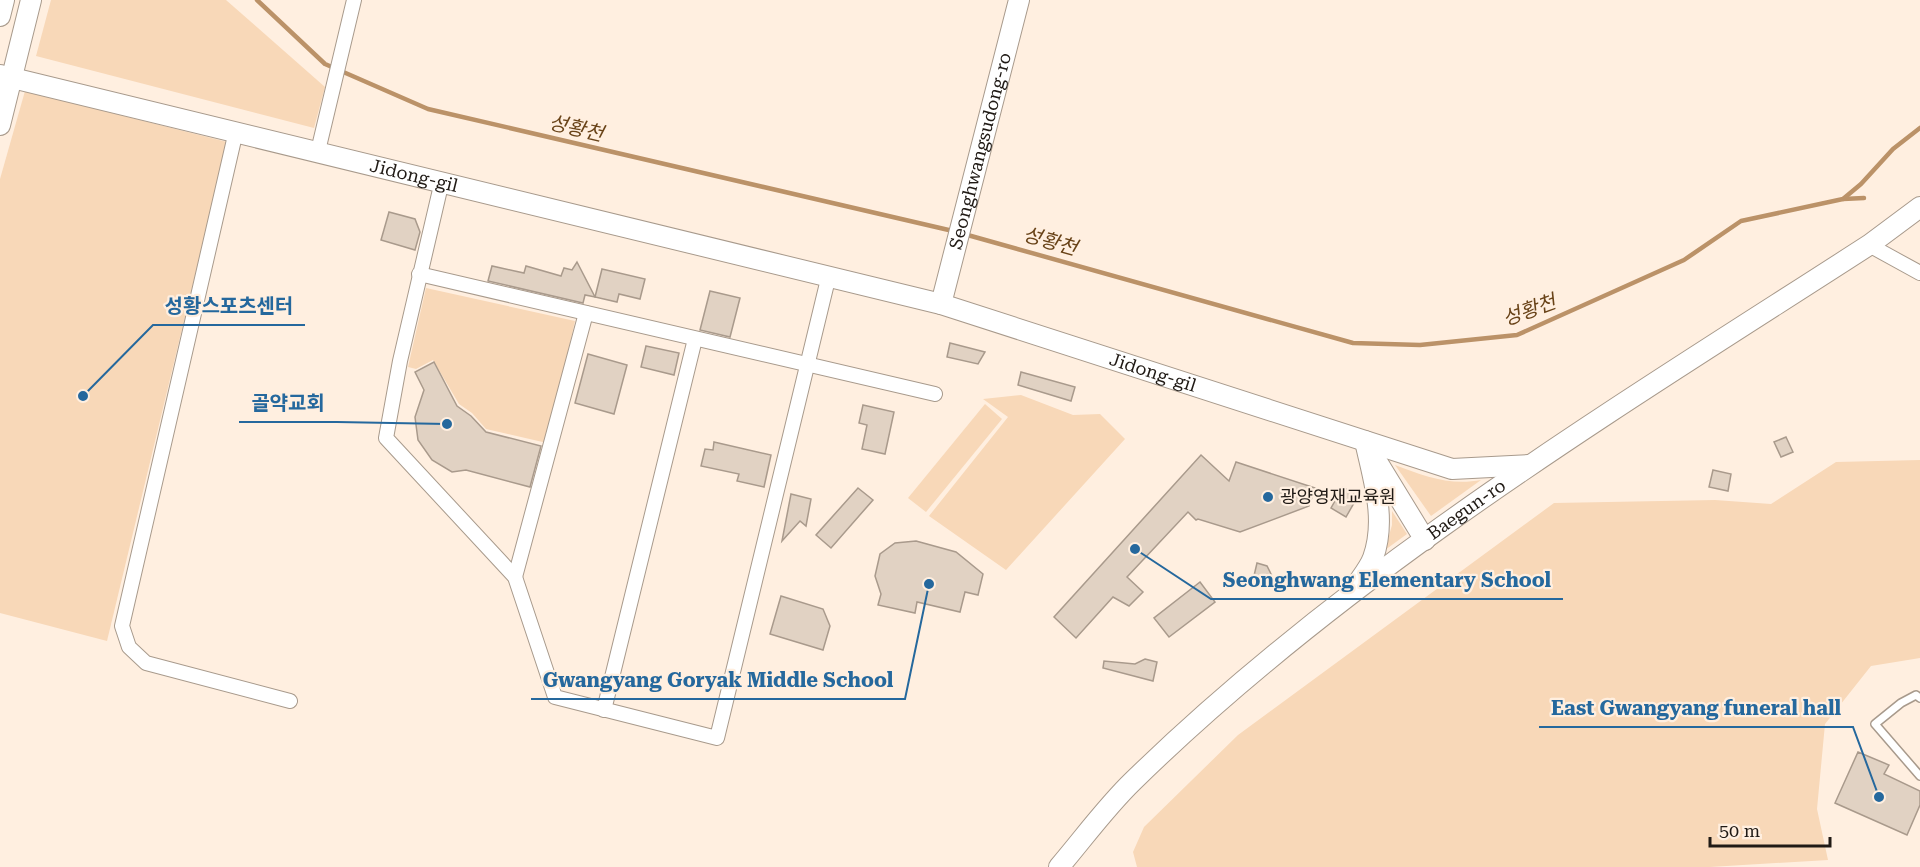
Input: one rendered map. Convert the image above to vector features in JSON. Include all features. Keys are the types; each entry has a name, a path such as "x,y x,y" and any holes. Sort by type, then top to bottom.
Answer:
{"street":[{"path":"0,16 4,0"},
{"path":"0,125 6,77 31,0"},
{"path":"318,151 354,0"},
{"name":"Seonghwangsudong-ro","path":"941,304 1019,0"},
{"name":"Jidong-gil","path":"6,77 442,181 941,304 1452,468 1529,465"},
{"path":"236,131 122,626 129,647 146,663 291,701"},
{"path":"442,181 419,274 386,438 515,577 555,697 717,738 829,275"},
{"name":"Baegun-ro","path":"1059,867 1131,783 1259,666 1425,540 1529,465 1869,245 1919,208"},
{"path":"1869,245 1920,273"},
{"path":"419,274 935,394"},
{"path":"515,577 586,313"},
{"path":"604,710 695,339"},
{"path":"1365,441 1425,540"},
{"path":"1346,600 1372,559 1380,527 1377,497 1365,441"}],"lane":[{"path":"1920,698 1916,695 1901,703 1875,724 1920,776"}],"shaded area":[{"path":"51,0 226,0 325,87 314,128 36,56"},
{"path":"25,91 227,142 107,641 0,613 0,179"},
{"path":"426,288 575,321 547,443 486,429 472,413 459,404 433,360 416,369 408,367"},
{"path":"1021,395 1073,415 1100,414 1125,439 1006,570 929,516 1008,417 983,399"},
{"path":"985,404 1002,419 926,512 908,498"},
{"path":"1920,460 1920,658 1871,666 1825,724 1817,809 1828,860 1710,867 1137,867 1133,852 1144,827 1238,735 1554,503 1715,500 1771,504 1836,462"},
{"path":"1395,465 1448,481 1481,480 1431,516"},
{"path":"1392,511 1407,534 1385,550 1392,525"}],"building":[{"path":"389,212 415,219 420,232 415,250 381,240"},
{"path":"577,262 595,297 585,295 583,303 488,281 492,266 524,273 526,266 561,276 564,268 572,270"},
{"path":"602,269 645,279 640,299 619,294 617,302 595,297"},
{"path":"710,291 740,298 730,337 700,330"},
{"path":"950,343 985,352 978,364 947,357"},
{"path":"646,346 679,353 674,375 641,367"},
{"path":"588,354 627,365 614,414 575,403"},
{"path":"434,362 457,406 471,416 486,432 541,446 530,487 466,470 452,472 432,460 418,440 415,417 424,390 415,372"},
{"path":"1021,372 1075,387 1071,401 1018,385"},
{"path":"863,405 894,412 885,454 862,449 867,425 859,423"},
{"path":"1786,437 1793,452 1781,457 1774,442"},
{"path":"714,442 771,455 764,487 737,481 739,474 701,466 705,449 713,450"},
{"path":"1201,455 1229,481 1236,462 1315,488 1309,506 1240,532 1196,520 1188,512 1127,577 1143,592 1129,606 1113,597 1076,638 1054,617"},
{"path":"1713,470 1731,474 1728,491 1709,487"},
{"path":"1343,487 1358,496 1346,517 1331,508"},
{"path":"858,488 873,500 831,548 816,535"},
{"path":"791,494 811,499 806,526 800,521 782,541"},
{"path":"916,541 956,552 983,574 978,595 965,592 960,612 917,602 915,613 878,605 881,594 875,576 880,554 895,543"},
{"path":"1257,563 1267,566 1272,576 1270,584 1253,580"},
{"path":"1200,582 1215,602 1169,637 1154,618"},
{"path":"781,596 823,609 830,626 823,650 770,634"},
{"path":"1145,659 1157,662 1153,681 1103,668 1104,661 1135,664"},
{"path":"1858,752 1889,765 1884,774 1920,791 1920,805 1907,835 1835,803"}],"waterway":[{"name":"성황천","path":"257,0 325,64 428,109 953,231"},
{"name":"성황천","path":"964,234 1353,343 1420,345 1517,335 1684,260 1741,221 1843,199 1861,184 1893,149 1920,128"},
{"name":"성황천","path":"1843,199 1864,198"}],"place":[{"name":"성황스포츠센터","path":"83,396"},
{"name":"골약교회","path":"447,424"},
{"name":"광양영재교육원","path":"1268,497"},
{"name":"Seonghwang Elementary School","path":"1135,549"},
{"name":"Gwangyang Goryak Middle School","path":"929,584"},
{"name":"East Gwangyang funeral hall","path":"1879,797"}]}
